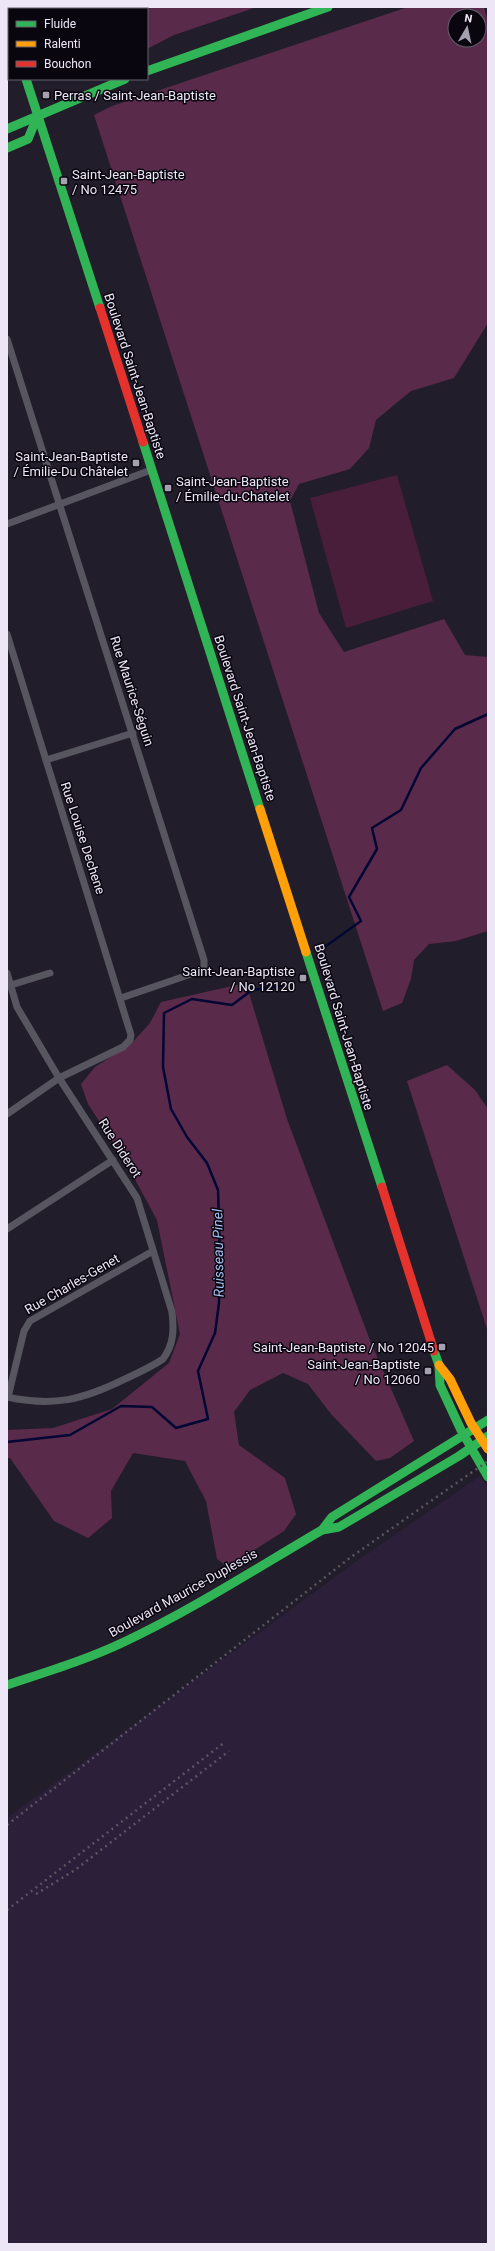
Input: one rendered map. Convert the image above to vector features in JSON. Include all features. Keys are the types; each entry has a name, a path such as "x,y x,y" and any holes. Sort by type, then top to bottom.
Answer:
{"main road":[{"path":"148,70 328,7"},
{"name":"Boulevard Saint-Jean-Baptiste","path":"26,80 439,1365 440,1386 464,1437 488,1477"},
{"path":"7,129 123,80"},
{"path":"7,148 28,139 38,115"},
{"name":"Boulevard Saint-Jean-Baptiste","path":"439,1365 450,1379 475,1430 485,1438 488,1449"},
{"name":"Boulevard Maurice-Duplessis","path":"322,1530 332,1517 464,1437 488,1420"},
{"name":"Boulevard Maurice-Duplessis","path":"7,1685 71,1664 131,1639 176,1615 322,1530 339,1527 471,1448 485,1438"}],"street":[{"name":"Rue Maurice-Séguin","path":"7,339 204,960 204,967 200,971 122,998"},
{"path":"7,524 151,470"},
{"name":"Rue Louise Dechene","path":"7,635 131,1029 130,1040 124,1047 59,1078"},
{"path":"46,760 133,733"},
{"name":"Rue Diderot","path":"7,973 17,1007 59,1078 137,1198 172,1312 174,1332 168,1351 154,1365 91,1395 62,1402 31,1402 8,1397"},
{"path":"11,985 50,973"},
{"path":"7,1114 59,1078"},
{"path":"7,1229 113,1160"},
{"name":"Rue Charles-Genet","path":"8,1397 24,1331 30,1321 153,1251"}],"shaded area":[{"path":"257,7 174,35 148,48 148,8 58,8"},
{"path":"408,7 484,7 447,8 447,48 487,48 487,18 488,323 454,378 411,391 376,420 369,448 350,469 299,484 290,501 319,613 344,652 444,619 465,655 488,657 488,931 456,941 429,944 414,960 411,979 402,1003 383,1011 94,115 112,106"},
{"path":"397,475 433,601 346,628 310,498"},
{"path":"246,983 287,1119 371,1343 414,1441 390,1458 376,1461 331,1414 308,1384 283,1373 250,1390 234,1412 239,1445 285,1478 296,1514 284,1531 228,1567 217,1559 206,1501 185,1461 133,1453 111,1491 112,1518 88,1538 54,1521 10,1458 7,1458 7,1430 53,1428 112,1409 169,1363 180,1334 157,1220 125,1161 88,1104 81,1084 95,1067 131,1044 150,1023 161,1002"},
{"path":"447,1065 475,1090 488,1109 488,1332 407,1081"},
{"path":"480,1476 488,1488 488,2244 7,2244 7,1818 354,1563"}],"waterway":[{"name":"Ruisseau Pinel","path":"319,951 361,921 349,897 377,849 372,828 401,810 421,768 455,729 488,714"},
{"name":"Ruisseau Pinel","path":"7,1442 70,1435 121,1406 152,1407 176,1428 208,1419 198,1371 215,1333 219,1303 220,1257 218,1190 207,1163 187,1137 171,1109 163,1067 164,1013 192,999 232,1005 252,990 290,985"}],"railway":[{"path":"7,1825 351,1557 488,1461"},
{"path":"7,1910 225,1742"},
{"path":"36,1894 75,1870 229,1751"}],"traffic: fast":[{"path":"148,71 328,7"},
{"path":"26,80 100,308"},
{"path":"7,129 123,80"},
{"path":"7,148 28,139 38,115"},
{"path":"143,442 260,809"},
{"path":"306,952 382,1187"},
{"path":"434,1351 439,1365 440,1385 461,1430 488,1477"},
{"path":"322,1530 332,1517 488,1420"},
{"path":"7,1685 95,1654 149,1630 199,1603 322,1530 339,1527 459,1456 488,1436"}],"traffic: slow":[{"path":"260,809 306,952"},
{"path":"439,1365 450,1379 471,1423 488,1449"}],"traffic: jam":[{"path":"100,308 143,442"},
{"path":"382,1187 434,1351"}],"place":[{"name":"Perras / Saint-Jean-Baptiste","path":"46,95"},
{"name":"Saint-Jean-Baptiste / No 12475","path":"64,181"},
{"name":"Saint-Jean-Baptiste / Émilie-Du Châtelet","path":"136,463"},
{"name":"Saint-Jean-Baptiste / Émilie-du-Chatelet","path":"168,488"},
{"name":"Saint-Jean-Baptiste / No 12120","path":"303,978"},
{"name":"Saint-Jean-Baptiste / No 12045","path":"442,1347"},
{"name":"Saint-Jean-Baptiste / No 12060","path":"428,1371"}]}
